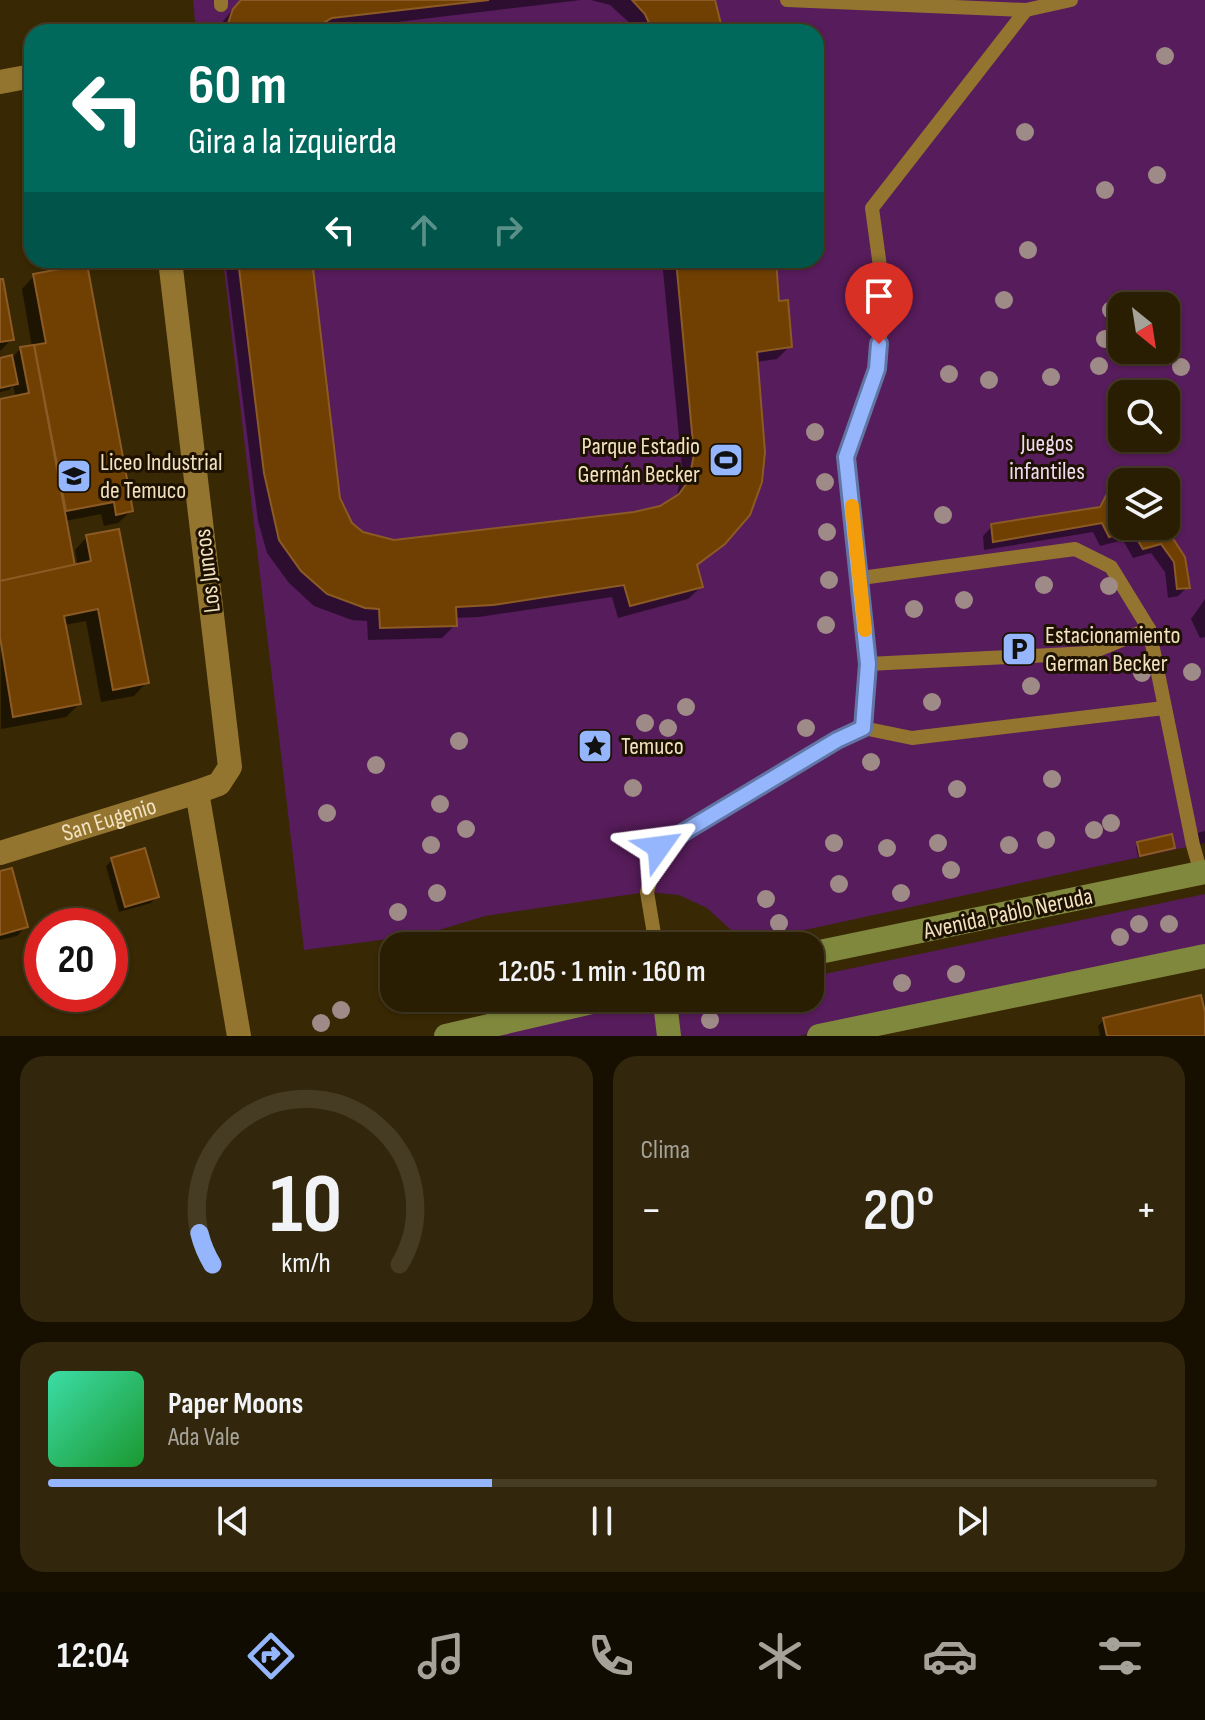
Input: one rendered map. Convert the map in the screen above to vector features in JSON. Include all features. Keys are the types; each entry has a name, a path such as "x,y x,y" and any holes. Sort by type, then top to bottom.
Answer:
{"main road":[{"name":"Avenida Pablo Neruda","path":"824,951 1204,876"},
{"path":"819,1036 1205,956"},
{"path":"446,1036 549,1012"},
{"path":"666,1012 669,1036"}],"street":[{"path":"0,82 24,78"},
{"name":"Los Juncos","path":"171,268 230,767 208,788 239,1036"},
{"name":"San Eugenio","path":"0,853 208,788"}],"lane":[{"path":"787,0 1026,10 1071,0"},
{"path":"863,728 868,664 846,457 877,369 879,354 884,296 872,208 1026,10"},
{"path":"861,578 1075,549 1111,567 1149,629 1193,845 1204,876"},
{"path":"868,664 1090,653 1149,629"},
{"path":"654,932 647,892 659,847 837,740 863,728 912,738 1164,708"}],"green space":[{"name":"Parque Estadio Germán Becker","path":"193,0 1205,0 1205,843 796,932 733,932 707,908 679,895 647,892 485,916 433,932 380,932 380,940 304,950 224,268 824,268 824,24 195,24"},
{"path":"1205,894 1205,946 799,1036 676,1036 673,1014 676,1012 824,1012 824,974"},
{"path":"575,1012 660,1012 663,1036 474,1036"}],"building":[{"path":"241,0 489,0 332,18 322,24 228,24 233,9"},
{"path":"632,0 715,0 721,24 649,24"},
{"path":"65,268 88,268 133,511 116,515 114,502 66,511 34,345 46,343 33,274"},
{"path":"239,268 313,268 340,498 352,523 363,532 394,540 634,512 660,506 679,494 689,480 694,454 677,268 777,268 779,301 788,300 792,347 757,352 765,452 762,482 750,515 725,544 697,565 703,587 630,606 624,585 493,605 456,607 457,626 380,628 379,609 365,608 327,594 301,571 279,540 264,473"},
{"path":"0,279 3,279 14,340 0,342"},
{"path":"34,345 75,566 0,581 0,399 29,393 20,347"},
{"path":"12,355 18,384 0,388 0,358"},
{"path":"1107,494 1108,535 1102,523 993,542 991,524 1100,507"},
{"path":"119,529 149,683 113,690 98,609 64,616 81,704 13,717 0,637 0,581 91,561 86,535"},
{"path":"1138,540 1174,540 1185,557 1190,588 1177,589 1174,562 1161,544 1143,549"},
{"path":"1172,834 1175,848 1140,856 1137,842"},
{"path":"145,848 159,897 125,907 111,858"},
{"path":"12,868 24,912 24,928 0,935 0,871"},
{"path":"1201,995 1205,1036 1107,1036 1103,1018"}],"slow traffic":[{"path":"852,506 865,630"}],"place":[{"name":"Parque Estadio Germán Becker","path":"726,460"},
{"name":"Liceo Industrial de Temuco","path":"74,476"},
{"name":"Estacionamiento German Becker","path":"1019,649"},
{"name":"Temuco","path":"595,746"}],"route":[{"path":"659,847 837,740 863,728 868,664 846,457 877,369 879,344"}],"park label":[{"name":"Juegos infantiles","path":"1047,457"}]}
